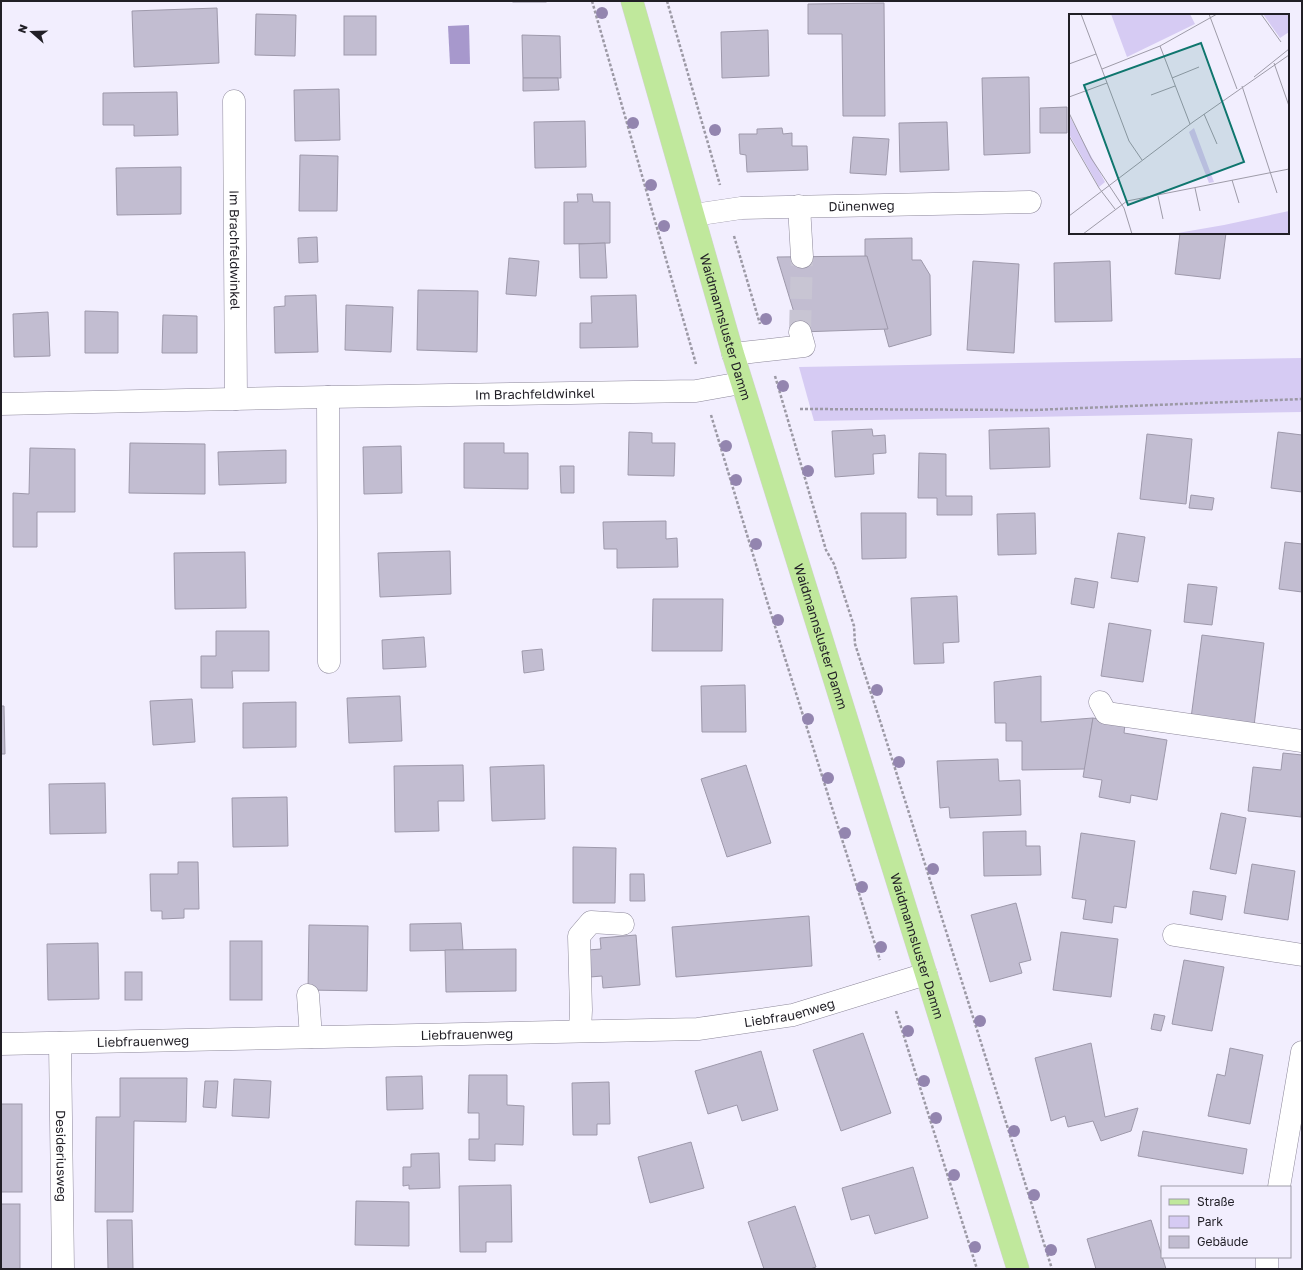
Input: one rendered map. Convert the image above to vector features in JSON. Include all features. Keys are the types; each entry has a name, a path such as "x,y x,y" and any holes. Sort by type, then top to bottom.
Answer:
{"main road":[{"name":"Waidmannsluster Damm","path":"632,1 741,383 1018,1269"}],"street":[{"name":"Im Brachfeldwinkel","path":"234,101 236,399"},
{"name":"Dünenweg","path":"694,215 741,208 1030,202"},
{"path":"799,206 802,257"},
{"path":"733,354 804,346 800,332"},
{"name":"Im Brachfeldwinkel","path":"1,404 696,391 741,383"},
{"path":"328,397 329,662"},
{"path":"1100,702 1106,713 1302,742"},
{"path":"580,1032 582,1010 579,936 591,922 623,924"},
{"path":"1174,935 1302,955"},
{"name":"Liebfrauenweg","path":"1,1044 698,1029 793,1015 926,974"},
{"path":"308,995 312,1037"},
{"name":"Desideriusweg","path":"60,1043 63,1269"},
{"path":"1279,1186 1302,1052"},
{"path":"1267,1258 1267,1269"}],"path":[{"path":"592,1 703,390 769,608 977,1269"},
{"path":"667,1 826,550 834,564 854,626 855,644 1052,1269"},
{"path":"800,409 1034,410 1302,399"}],"green space":[{"path":"1302,358 1302,412 814,421 799,367"}],"shaded area":[{"path":"469,25 470,64 450,64 448,26"}],"building":[{"path":"546,1 546,2 513,2"},
{"path":"884,3 885,116 843,116 842,34 808,34 808,4"},
{"path":"217,8 219,63 134,67 132,11"},
{"path":"256,14 296,15 295,56 255,55"},
{"path":"344,16 376,16 376,55 344,55"},
{"path":"768,30 769,76 722,78 721,32"},
{"path":"522,35 560,36 561,78 523,78"},
{"path":"1029,77 1030,153 984,155 982,78"},
{"path":"523,78 558,78 559,90 523,91"},
{"path":"339,89 340,140 295,141 294,90"},
{"path":"177,92 178,135 134,136 134,125 103,125 103,93"},
{"path":"1067,107 1067,133 1040,133 1040,108"},
{"path":"585,121 586,167 535,168 534,122"},
{"path":"947,122 949,170 900,172 899,123"},
{"path":"782,128 783,134 792,133 792,146 807,146 808,170 747,172 746,155 740,154 739,134 757,134 757,129"},
{"path":"853,137 889,139 886,175 850,173"},
{"path":"300,155 338,156 337,211 299,211"},
{"path":"181,167 181,214 117,215 116,168"},
{"path":"577,194 592,194 593,202 610,202 610,243 564,244 564,202 578,202"},
{"path":"1180,234 1226,234 1220,279 1175,274"},
{"path":"317,237 318,262 299,263 298,238"},
{"path":"912,238 912,260 921,260 930,275 931,335 889,347 883,325 878,324 861,265 865,262 865,239"},
{"path":"605,243 607,278 580,278 579,244"},
{"path":"867,256 888,329 800,332 777,257"},
{"path":"509,258 539,261 536,296 506,294"},
{"path":"973,261 1019,264 1014,353 967,350"},
{"path":"1110,261 1112,321 1055,322 1054,263"},
{"path":"418,290 478,291 477,352 417,350"},
{"path":"316,295 318,352 275,353 274,307 285,306 285,296"},
{"path":"636,295 638,347 580,348 580,323 592,323 591,296"},
{"path":"346,305 393,307 391,352 345,350"},
{"path":"85,311 118,312 118,353 85,353"},
{"path":"48,312 50,356 14,357 13,314"},
{"path":"163,315 197,316 197,353 162,353"},
{"path":"1049,428 1050,467 990,469 989,430"},
{"path":"872,429 873,436 885,435 886,453 873,454 874,474 835,477 832,431"},
{"path":"629,432 652,433 652,443 675,443 674,476 628,475"},
{"path":"1278,432 1302,435 1302,492 1271,488"},
{"path":"1147,434 1192,439 1186,504 1140,499"},
{"path":"130,443 205,444 205,494 129,493"},
{"path":"464,443 504,443 504,453 528,453 528,489 464,488"},
{"path":"401,446 402,493 364,494 363,447"},
{"path":"30,448 75,449 75,512 37,512 37,547 13,547 13,493 29,494"},
{"path":"286,450 286,483 219,485 218,452"},
{"path":"919,453 946,454 946,496 972,496 972,515 937,515 937,498 918,498"},
{"path":"560,466 574,466 574,493 561,493"},
{"path":"1191,495 1214,498 1212,510 1189,508"},
{"path":"861,513 906,513 906,558 862,559"},
{"path":"1035,513 1036,554 998,555 997,514"},
{"path":"666,521 666,539 677,538 678,567 617,568 617,549 604,549 603,522"},
{"path":"1118,533 1145,537 1138,582 1111,578"},
{"path":"1285,542 1302,544 1302,592 1279,589"},
{"path":"450,551 451,594 380,597 378,553"},
{"path":"245,552 246,608 175,609 174,553"},
{"path":"1075,578 1098,582 1094,608 1071,604"},
{"path":"1188,584 1217,587 1212,625 1184,622"},
{"path":"957,596 959,642 943,643 944,663 914,664 911,598"},
{"path":"653,599 723,599 722,651 652,651"},
{"path":"1109,623 1151,630 1143,682 1101,676"},
{"path":"216,631 269,631 269,671 232,671 233,688 201,688 201,656 216,656"},
{"path":"1202,635 1264,643 1254,726 1191,718"},
{"path":"424,637 426,667 383,669 382,640"},
{"path":"542,649 544,670 524,673 522,651"},
{"path":"1041,676 1041,722 1093,718 1085,769 1022,770 1022,741 1006,741 1006,723 995,723 994,682"},
{"path":"745,685 746,732 702,732 701,686"},
{"path":"400,696 402,741 349,743 347,698"},
{"path":"192,699 195,742 153,745 150,701"},
{"path":"296,702 296,747 243,748 243,703"},
{"path":"1,706 4,706 5,754 1,754"},
{"path":"1093,718 1125,724 1124,733 1167,740 1157,800 1131,795 1130,803 1099,797 1102,780 1083,777"},
{"path":"1283,753 1302,755 1301,817 1248,811 1253,767 1281,770"},
{"path":"998,759 999,781 1020,780 1021,815 950,818 949,807 940,808 937,761"},
{"path":"463,765 464,801 438,801 439,831 395,832 394,766"},
{"path":"544,765 545,819 492,821 490,767"},
{"path":"746,765 771,843 727,857 701,779"},
{"path":"105,783 106,833 50,834 49,784"},
{"path":"287,797 288,846 233,847 232,798"},
{"path":"1221,813 1246,818 1236,874 1210,869"},
{"path":"1026,831 1026,846 1040,846 1041,875 984,876 983,832"},
{"path":"1081,833 1135,841 1126,908 1114,906 1112,923 1083,919 1086,900 1072,898"},
{"path":"573,847 616,848 615,903 573,903"},
{"path":"178,862 198,862 199,909 184,909 184,918 162,919 162,911 151,911 150,874 178,874"},
{"path":"1252,864 1295,871 1288,920 1244,913"},
{"path":"630,874 644,874 645,901 630,901"},
{"path":"1193,891 1226,896 1222,920 1190,914"},
{"path":"1016,903 1031,960 1019,963 1022,973 990,982 971,915"},
{"path":"809,916 812,966 676,977 672,927"},
{"path":"461,923 463,950 410,951 410,924"},
{"path":"309,925 368,926 367,991 308,990"},
{"path":"1061,932 1118,939 1111,997 1053,990"},
{"path":"636,935 640,985 603,988 602,976 590,977 588,950 601,949 600,938"},
{"path":"230,941 262,941 262,1000 230,1000"},
{"path":"98,943 99,999 48,1000 47,944"},
{"path":"516,949 516,991 446,992 445,950"},
{"path":"1184,960 1224,967 1212,1031 1172,1024"},
{"path":"125,972 142,972 142,1000 125,1000"},
{"path":"1154,1014 1165,1016 1161,1031 1151,1029"},
{"path":"863,1033 891,1113 841,1131 813,1050"},
{"path":"1091,1043 1105,1117 1138,1108 1131,1131 1101,1141 1093,1121 1068,1127 1065,1116 1051,1121 1035,1058"},
{"path":"1230,1048 1263,1055 1250,1124 1208,1116 1217,1074 1225,1076"},
{"path":"761,1051 778,1110 742,1121 737,1105 708,1114 695,1071"},
{"path":"469,1075 507,1075 507,1105 524,1106 523,1145 495,1144 495,1161 469,1160 469,1139 479,1139 479,1113 468,1113"},
{"path":"422,1076 423,1109 387,1110 386,1077"},
{"path":"120,1078 187,1078 186,1122 134,1121 133,1212 95,1212 96,1117 120,1117"},
{"path":"234,1079 271,1081 269,1118 232,1116"},
{"path":"205,1081 218,1081 216,1108 203,1107"},
{"path":"609,1082 610,1124 597,1124 597,1135 573,1135 572,1083"},
{"path":"1,1104 22,1104 22,1192 1,1192"},
{"path":"1143,1131 1247,1149 1243,1174 1138,1156"},
{"path":"691,1142 704,1188 650,1203 638,1157"},
{"path":"439,1153 440,1188 409,1189 409,1185 403,1186 403,1167 411,1167 411,1154"},
{"path":"913,1167 928,1218 875,1234 869,1215 851,1220 842,1188"},
{"path":"511,1185 512,1242 486,1242 486,1252 460,1252 459,1186"},
{"path":"356,1201 409,1202 409,1246 355,1245"},
{"path":"1,1204 20,1204 20,1269 1,1269"},
{"path":"795,1206 816,1267 810,1269 764,1269 748,1222"},
{"path":"107,1220 132,1220 133,1269 108,1269"},
{"path":"1151,1220 1161,1253 1161,1258 1163,1258 1166,1269 1096,1269 1087,1239"}],"tunnel":[{"path":"800,332 802,257"}]}
